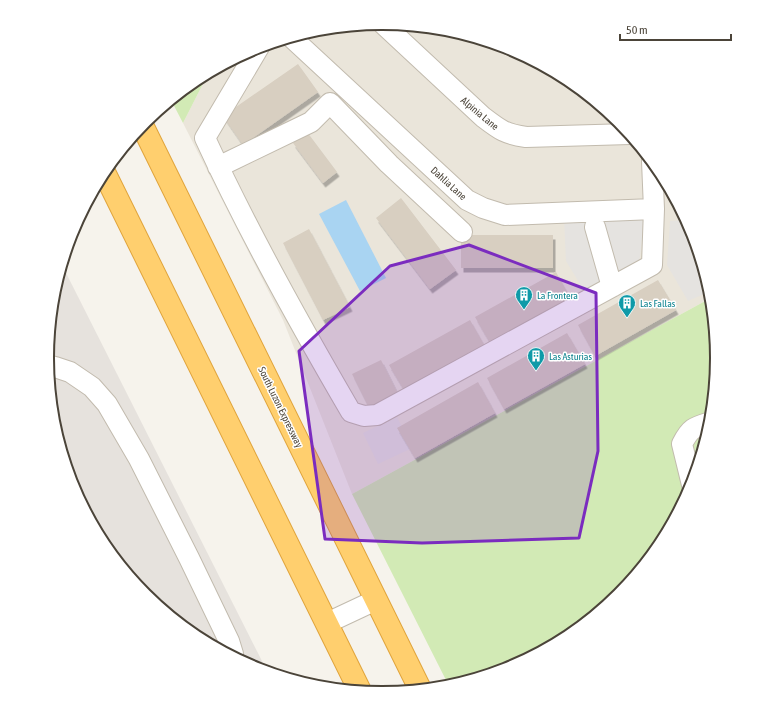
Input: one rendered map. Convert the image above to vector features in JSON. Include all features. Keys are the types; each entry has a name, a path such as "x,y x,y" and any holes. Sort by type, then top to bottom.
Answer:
{"highway":[{"name":"South Luzon Expressway","path":"145,131 417,684"},
{"path":"107,179 357,685"}],"street":[{"name":"Alpinia Lane","path":"390,30 484,117 498,129 511,135 526,137 622,134"},
{"name":"Dahlia Lane","path":"296,41 467,200 484,208 505,215 654,209"},
{"path":"254,56 205,138 218,167 269,267 311,344 351,412 364,416 377,415 652,265 654,209 652,173"},
{"path":"218,167 312,122 330,103 389,164 462,232"},
{"path":"595,227 612,287"},
{"path":"54,366 70,372 92,387 107,404 139,459 189,558 231,649"},
{"path":"689,473 682,444 687,434 695,427 703,424"},
{"path":"326,623 376,600"}],"highlighted area":[{"path":"469,245 596,293 598,451 579,538 422,543 325,539 299,351 390,266"}],"shaded area":[{"path":"382,30 446,36 487,47 527,64 564,85 598,111 629,142 655,176 676,213 693,253 705,301 352,494 283,320 183,123 203,83 256,55 297,41 339,33"},
{"path":"645,214 639,264 586,294 566,261 564,218"},
{"path":"680,220 685,232 693,253 704,294 688,301 667,265 670,221"},
{"path":"65,272 263,664 218,642 200,631 166,605 135,574 122,558 109,540 88,503 71,463 60,422 57,401 54,358 55,337 60,294"},
{"path":"397,417 412,448 378,464 363,433"}],"green space":[{"path":"203,83 183,123 174,105"},
{"path":"705,301 710,358 707,401 699,443 685,484 655,540 629,574 598,605 564,631 546,642 508,661 487,669 446,680 352,494"}],"water":[{"path":"346,200 386,278 360,291 319,214"}],"building":[{"path":"298,64 318,92 243,145 223,116"},
{"path":"307,132 337,172 323,183 293,143"},
{"path":"401,198 456,270 430,289 376,218"},
{"path":"309,229 350,307 323,320 283,243"},
{"path":"461,235 553,235 553,268 461,268"},
{"name":"La Frontera","path":"556,272 573,303 493,348 475,317"},
{"name":"Las Fallas","path":"658,280 676,310 595,356 578,325"},
{"path":"470,320 487,350 407,395 389,365"},
{"name":"Las Asturias","path":"567,333 585,364 504,409 487,378"},
{"path":"381,360 399,396 370,410 352,374"},
{"path":"478,382 495,413 415,458 397,428"}],"place":[{"name":"La Frontera","path":"524,310"},
{"name":"Las Fallas","path":"627,318"},
{"name":"Las Asturias","path":"536,371"}]}
